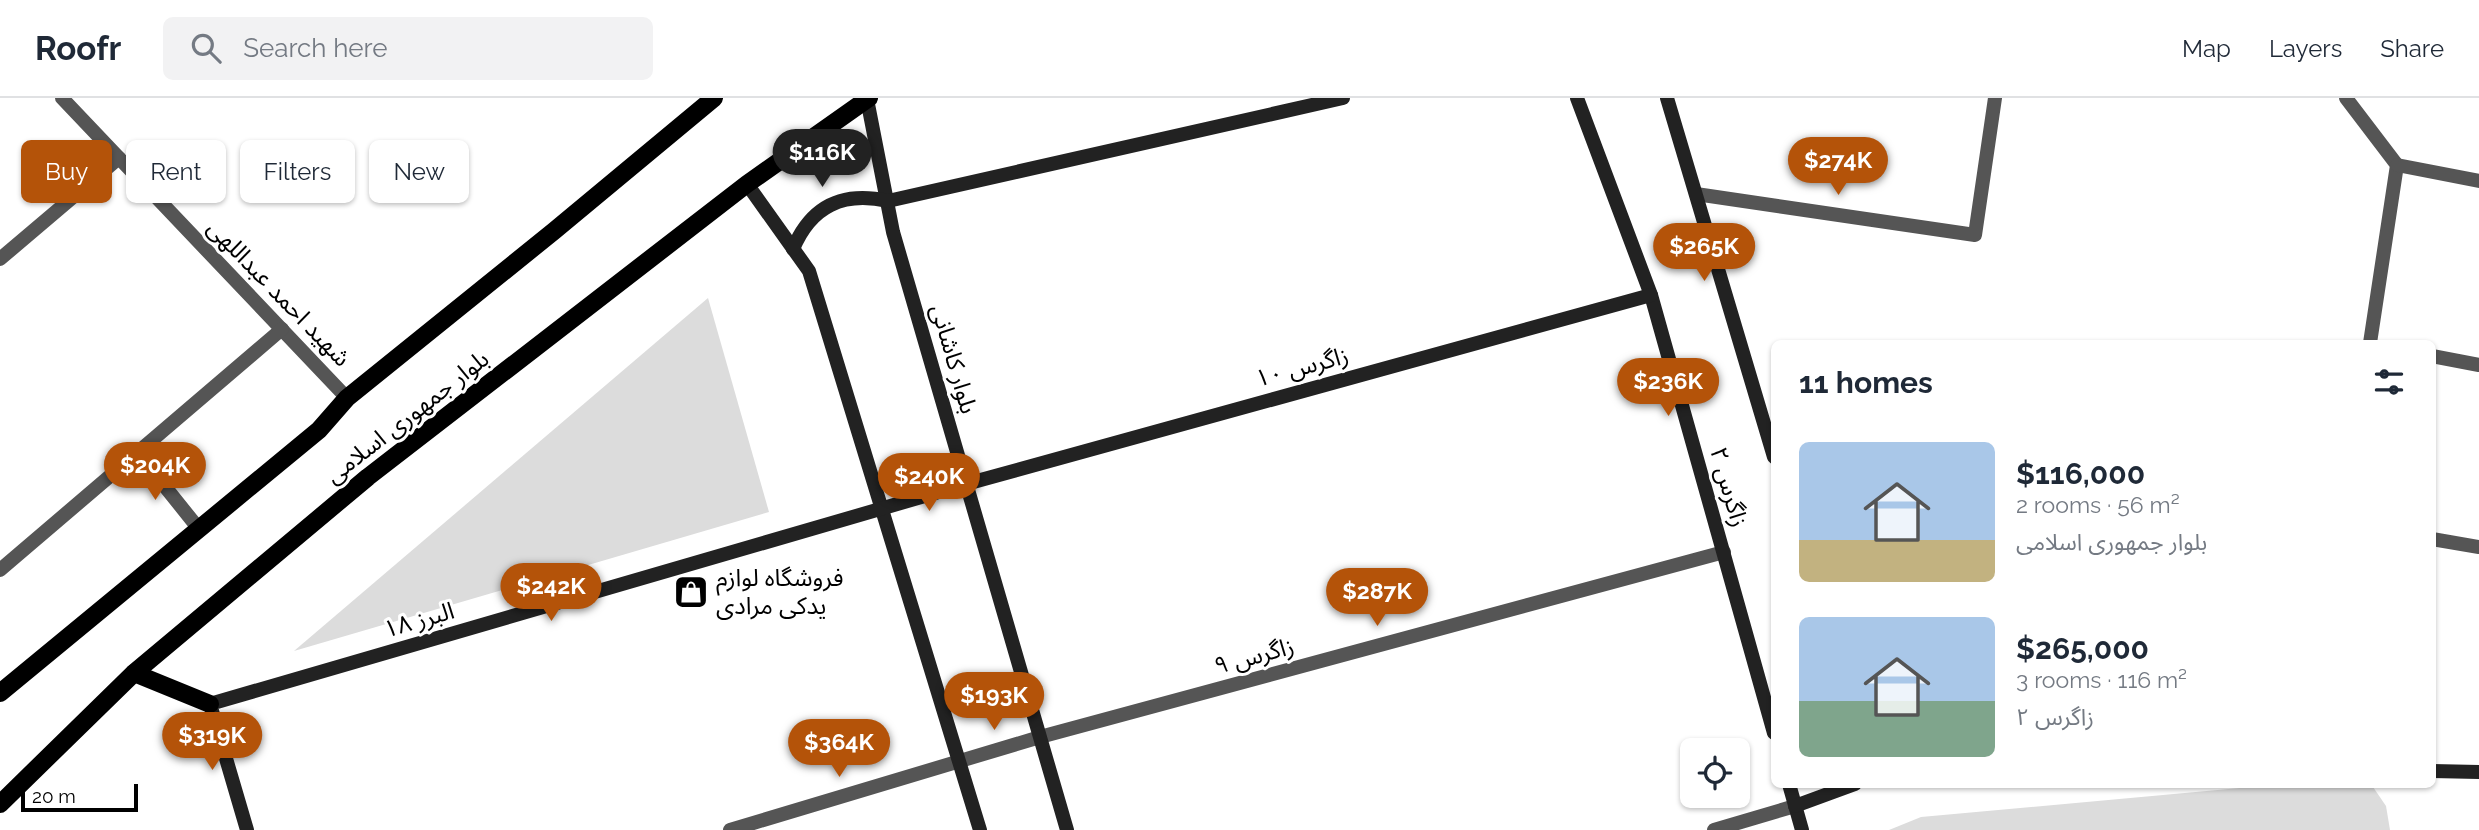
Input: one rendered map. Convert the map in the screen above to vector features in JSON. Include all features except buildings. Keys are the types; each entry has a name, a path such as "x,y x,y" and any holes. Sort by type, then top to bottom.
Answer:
{"main road":[{"name":"بلوار جمهوری اسلامی","path":"0,693 319,430 347,398 554,231 699,104 714,98"},
{"name":"بلوار جمهوری اسلامی","path":"0,804 134,673 368,477 747,184 868,99"},
{"path":"134,673 210,704"}],"street":[{"name":"شهید احمد عبداللهی","path":"62,98 347,398"},
{"path":"793,249 801,230 814,215 831,204 850,198 869,197 888,201 1343,98"},
{"name":"زاگرس ۲","path":"1577,98 1651,295 1771,722"},
{"path":"1667,98 1770,429"},
{"path":"1696,194 1975,235 1994,98"},
{"path":"2346,98 2397,165 2479,181"},
{"name":"بلوار کاشانی","path":"868,99 893,232 1067,830"},
{"path":"0,259 120,158"},
{"path":"2370,340 2397,165"},
{"path":"747,184 809,271 979,830"},
{"name":"زاگرس ۱۰","path":"882,510 966,484 1651,295"},
{"path":"0,570 282,329"},
{"path":"2436,357 2479,365"},
{"path":"138,453 199,529"},
{"name":"البرز ۱۸","path":"210,704 882,510"},
{"path":"2436,540 2479,547"},
{"name":"زاگرس ۹","path":"730,830 1040,737 1724,552"},
{"path":"210,704 247,830"},
{"path":"2436,771 2479,772"},
{"path":"1790,788 1802,830"},
{"path":"1714,830 1844,788"}],"shaded area":[{"path":"708,298 769,512 294,651"},
{"path":"2239,788 2374,788 2386,806 2390,830 1889,830 1921,817"}],"place":[{"name":"فروشگاه لوازم یدکی مرادی","path":"691,592"}]}
